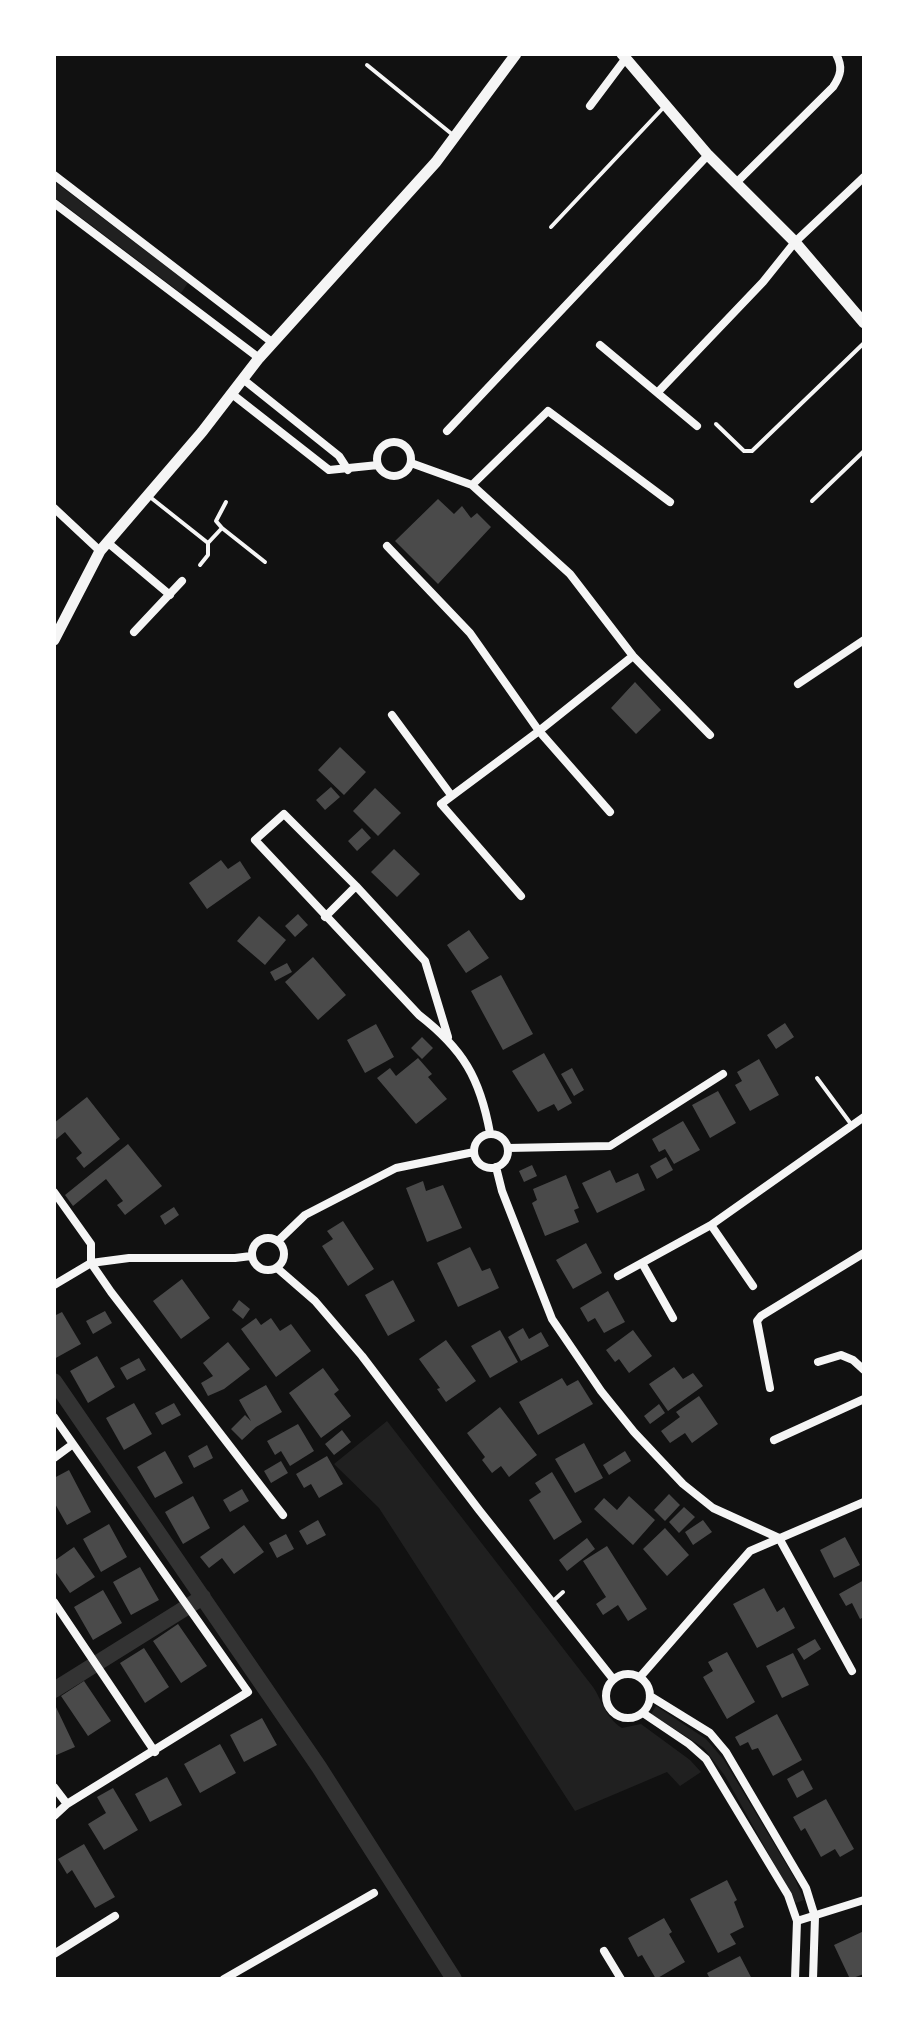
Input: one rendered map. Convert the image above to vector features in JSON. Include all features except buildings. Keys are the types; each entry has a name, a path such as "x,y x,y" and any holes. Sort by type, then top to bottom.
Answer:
{"street":[{"path":"736,183 833,87 840,77 841,66 836,54"},
{"path":"54,640 104,546 244,380 259,358 436,162 512,55"},
{"path":"590,106 624,56 708,155 795,242 864,323"},
{"path":"447,431 708,155"},
{"path":"54,175 273,343"},
{"path":"658,392 763,282 795,242 864,177"},
{"path":"54,203 259,358"},
{"path":"600,345 697,426"},
{"path":"244,380 339,456 348,470"},
{"path":"232,394 329,470 378,465"},
{"path":"472,485 548,411 670,502"},
{"path":"395,442 409,452 411,463 405,472 395,476 385,474 378,465 380,449 395,442"},
{"path":"411,463 472,485 570,574 633,656 710,735"},
{"path":"54,508 170,595"},
{"path":"387,546 470,633 539,731 610,812"},
{"path":"134,632 182,581"},
{"path":"798,684 864,640"},
{"path":"521,896 441,804 633,656"},
{"path":"392,715 451,795"},
{"path":"448,1037 419,1015 255,840 284,814 425,961 448,1037 477,1085 490,1133"},
{"path":"325,917 356,886"},
{"path":"508,1148 610,1146 723,1074"},
{"path":"618,1276 711,1225 864,1117"},
{"path":"490,1133 501,1136 508,1148 505,1161 496,1167 482,1165 474,1152 476,1141 490,1133"},
{"path":"278,1241 305,1215 396,1168 474,1152"},
{"path":"496,1167 502,1191 552,1319 601,1391 683,1484 713,1508 779,1538 852,1671"},
{"path":"54,1192 91,1244 91,1263 283,1515"},
{"path":"711,1225 753,1286"},
{"path":"277,1268 284,1254 278,1241 261,1239 254,1245 251,1256 256,1266 261,1269 277,1268 315,1301 362,1356 613,1679"},
{"path":"770,1388 757,1321 864,1253"},
{"path":"54,1285 91,1263 129,1258 251,1256"},
{"path":"642,1263 673,1318"},
{"path":"818,1362 841,1355 864,1370"},
{"path":"774,1440 864,1399"},
{"path":"54,1417 248,1692 67,1804 54,1816"},
{"path":"54,1458 73,1444"},
{"path":"640,1677 750,1551 864,1502"},
{"path":"54,1602 155,1752"},
{"path":"628,1673 640,1677 648,1686 649,1703 643,1713 627,1719 611,1712 605,1696 613,1679 628,1673"},
{"path":"650,1696 710,1733 726,1752 806,1888 815,1917 813,1979"},
{"path":"643,1713 706,1759 788,1895 797,1921 795,1979"},
{"path":"54,1787 67,1804"},
{"path":"224,1979 374,1893"},
{"path":"797,1921 864,1900"},
{"path":"54,1954 115,1916"},
{"path":"604,1951 621,1979"}],"lane":[{"path":"367,65 455,136"},
{"path":"551,227 666,106"},
{"path":"716,424 744,451 752,451 864,343"},
{"path":"812,501 864,451"},
{"path":"148,495 208,543"},
{"path":"226,502 216,519 222,528 265,562"},
{"path":"200,565 208,555 208,543 222,528"},
{"path":"817,1078 852,1126"},
{"path":"552,1602 563,1592"},
{"path":"864,1697 864,1712"}],"shaded area":[{"path":"54,181 188,283 181,293 54,197"},
{"path":"387,1421 593,1687 612,1719 622,1728 641,1724 690,1760 701,1772 680,1786 667,1772 575,1811 379,1508 334,1464"},
{"path":"656,1706 706,1739 724,1760 795,1879 804,1900 796,1903 725,1776 704,1748 651,1714"}],"waterway":[{"path":"54,1381 319,1767 454,1979"},
{"path":"54,1690 203,1597"}]}
